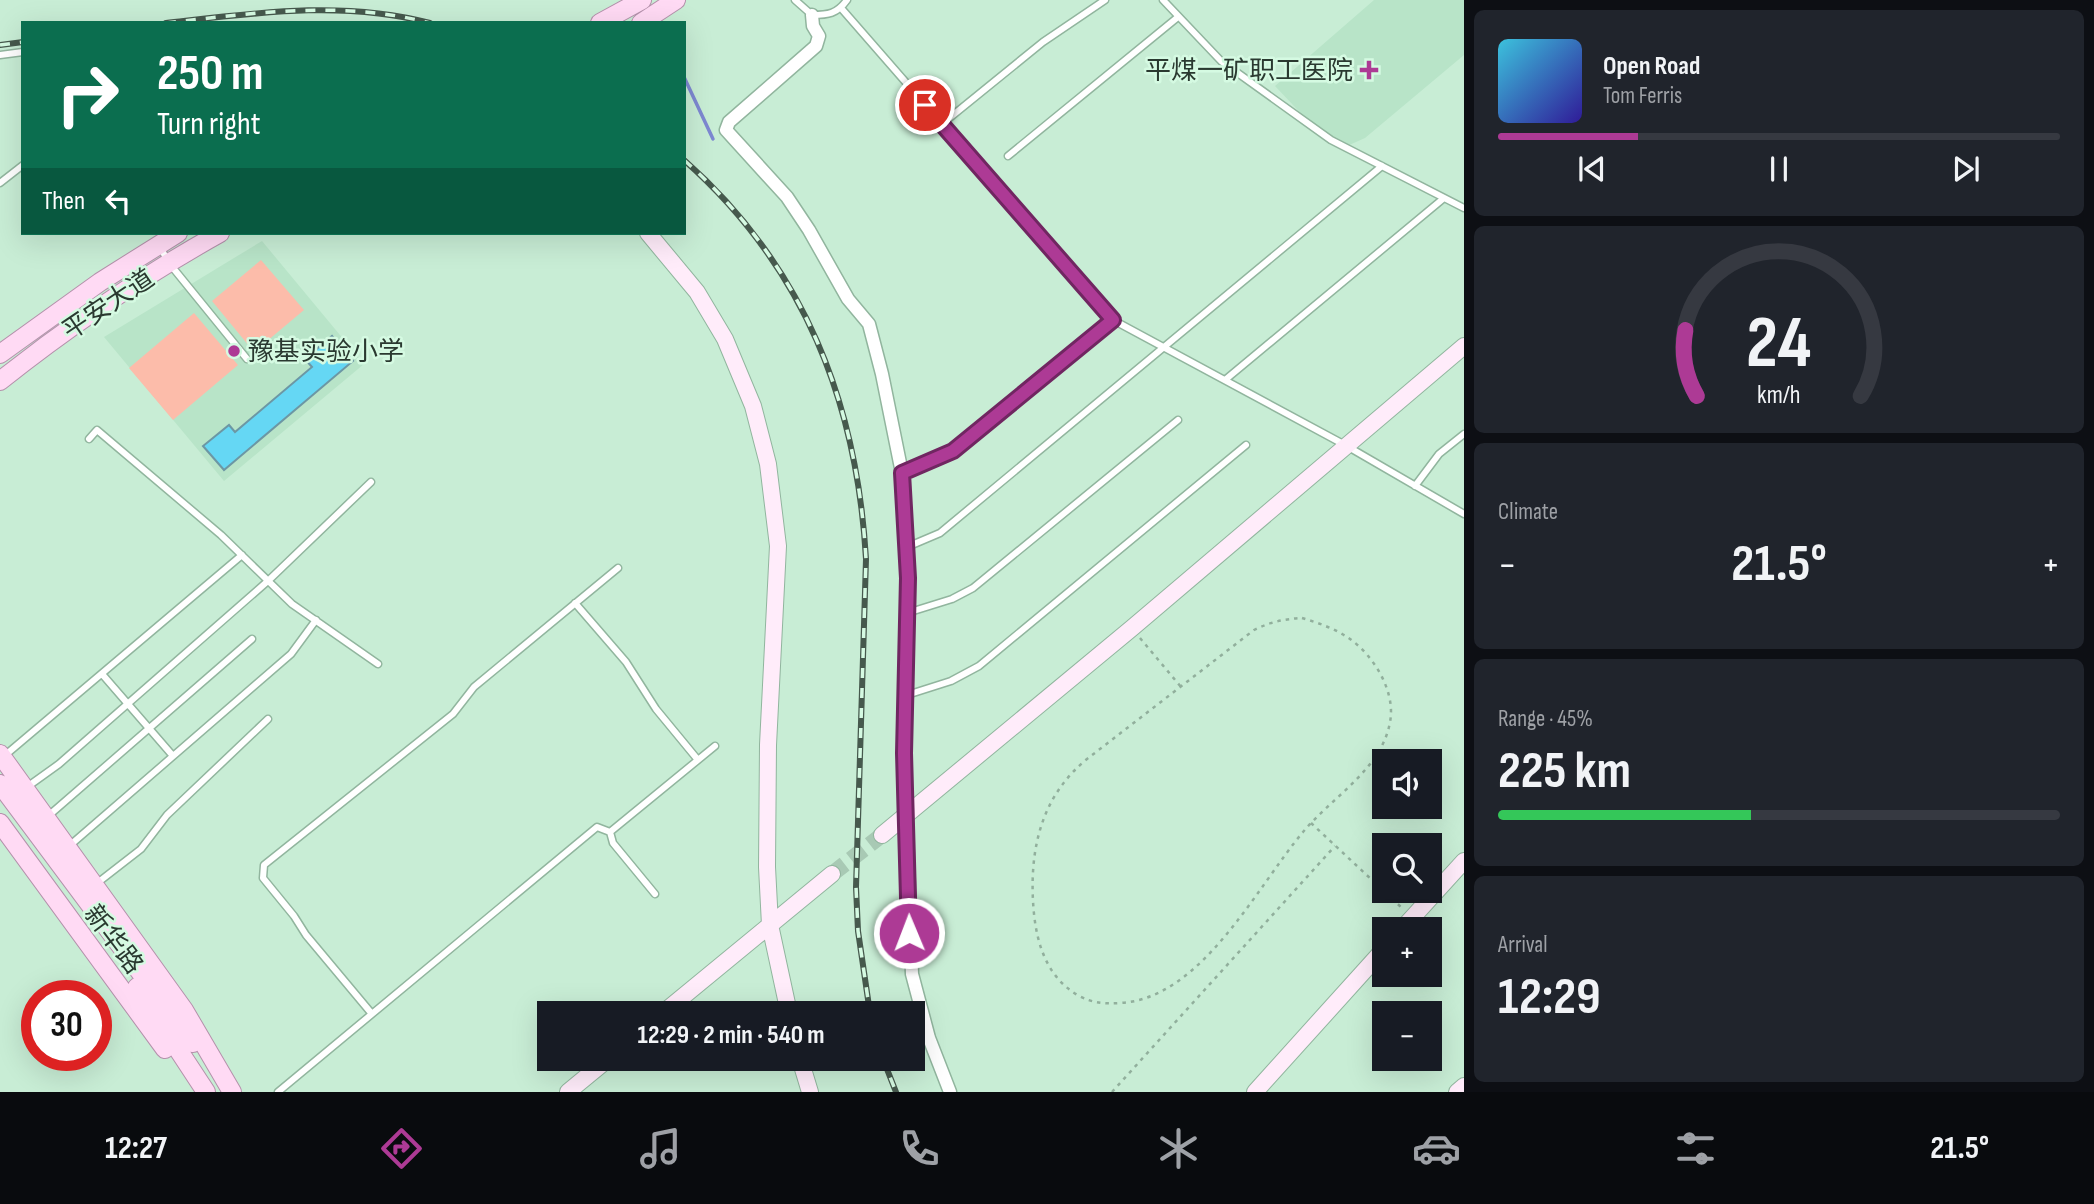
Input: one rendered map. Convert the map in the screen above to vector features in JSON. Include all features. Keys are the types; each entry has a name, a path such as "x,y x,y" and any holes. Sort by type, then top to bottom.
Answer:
{"main road":[{"path":"604,21 642,0"},
{"path":"644,21 676,0"},
{"name":"平安大道","path":"1,350 175,235"},
{"name":"平安大道","path":"0,381 53,340 169,263 217,235"},
{"path":"1,756 184,1010 231,1092"},
{"name":"新华路","path":"0,785 121,956 204,1092"},
{"name":"新华路","path":"0,798 121,956 231,1092"},
{"path":"0,823 154,1035 204,1092"}],"street":[{"path":"812,15 813,26 819,36 816,46 729,122 726,130 787,197 848,299 869,324 890,410 902,473 906,548 906,814 912,974 929,1038 950,1092"},
{"path":"650,235 697,292 725,339 754,406 768,464 778,546 768,745 770,925 786,1001"},
{"path":"882,835 1132,628 1464,346"},
{"path":"1412,917 1464,860"},
{"path":"678,1001 832,874"},
{"path":"1255,1092 1372,962"},
{"path":"568,1092 593,1071"},
{"path":"804,1071 810,1092"},
{"path":"1457,1092 1464,1086"}],"lane":[{"path":"794,0 812,15 831,15 847,0"},
{"path":"942,124 1043,42 1105,0"},
{"path":"1163,0 1221,61 1331,140 1464,208"},
{"path":"841,8 1113,320 1345,445 1464,514"},
{"path":"1008,156 1178,16"},
{"path":"0,55 21,52"},
{"path":"906,548 940,533 1382,166"},
{"path":"0,183 21,167"},
{"path":"1225,380 1444,198"},
{"path":"159,246 169,263 247,359"},
{"path":"902,473 953,451 1113,320"},
{"path":"907,613 952,599 973,588 1178,420"},
{"path":"89,439 97,430 221,534 292,604 378,664"},
{"path":"1415,486 1439,454 1464,434"},
{"path":"906,695 951,681 979,666 1246,445"},
{"path":"26,789 59,764 269,580 370,482"},
{"path":"1,756 242,555"},
{"path":"372,1014 263,878 264,865 453,714 474,687 618,568"},
{"path":"575,603 626,662 656,709 698,760"},
{"path":"68,847 291,654 316,620"},
{"path":"47,818 252,639"},
{"path":"102,674 173,756"},
{"path":"95,885 141,849 167,815 268,719"},
{"path":"610,832 715,746"},
{"path":"278,1092 597,827 610,832"},
{"path":"610,832 613,843 654,894"}],"path":[{"path":"1302,618 1321,624 1351,640 1362,649 1381,677 1388,694 1391,721 1381,748 1373,760 1311,823 1201,962 1164,992 1135,1002 1102,1004 1072,992 1040,950 1033,906 1033,860 1044,816 1052,798 1073,770 1254,630 1270,622 1285,619 1302,618"},
{"path":"1132,628 1181,687"},
{"path":"1311,823 1401,917"},
{"path":"1112,1092 1335,846"}],"shaded area":[{"name":"平煤一矿职工医院","path":"1374,0 1464,0 1464,55 1365,138 1347,146 1310,123 1275,86"},
{"name":"豫基实验小学","path":"262,241 364,364 224,481 104,337"},
{"path":"261,260 304,310 254,352 212,301"},
{"path":"194,313 238,365 173,420 129,368"}],"building":[{"path":"332,336 353,361 224,470 203,446 229,425 235,432 312,367 305,359"}],"waterway":[{"path":"686,81 713,139"}],"tunnel":[{"path":"832,874 882,835"}],"railway":[{"path":"186,21 331,10 421,21"},
{"path":"0,45 21,42"},
{"path":"686,162 726,201 762,245 792,291 817,340 851,445 861,501 866,559 856,887 858,931 868,1001"},
{"path":"888,1071 896,1092"}],"place":[{"name":"平煤一矿职工医院","path":"1369,70"},
{"name":"豫基实验小学","path":"234,351"}],"route":[{"path":"909,933 904,753 908,578 902,473 953,451 1113,320 925,105"}]}
